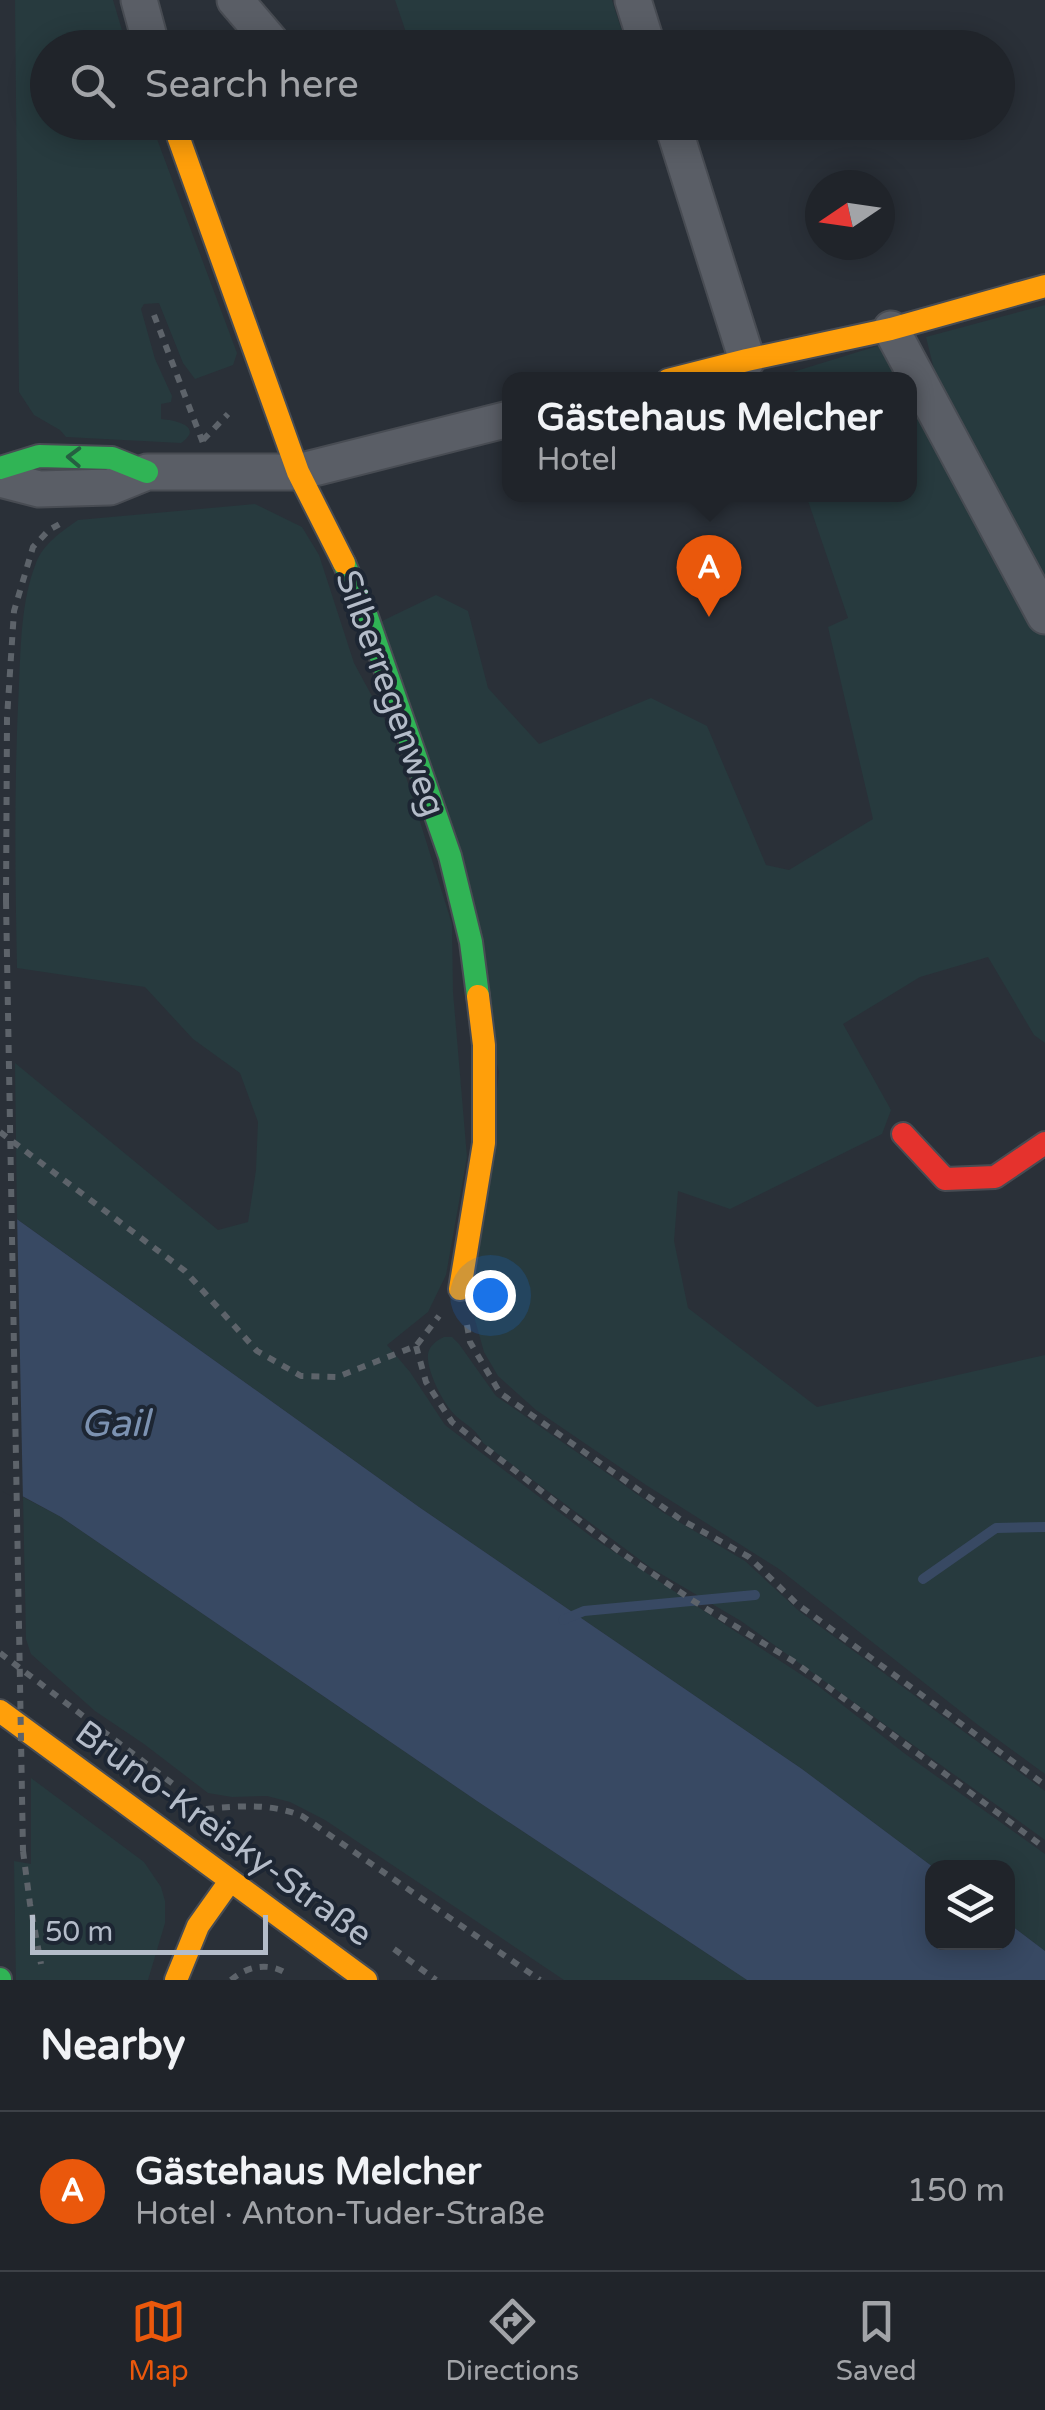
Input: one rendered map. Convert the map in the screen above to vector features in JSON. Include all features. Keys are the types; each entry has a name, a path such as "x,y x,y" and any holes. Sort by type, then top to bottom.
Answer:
{"street":[{"path":"140,0 148,30"},
{"path":"235,0 261,30"},
{"path":"633,0 642,30"},
{"name":"Silberregenweg","path":"179,140 298,472 338,548 367,617 450,856 471,942 484,1045 484,1143 460,1289"},
{"path":"678,140 747,360"},
{"path":"700,372 891,329 1045,286"},
{"path":"891,329 914,372"},
{"path":"917,377 1045,616"},
{"path":"0,479 40,489 110,487 146,472 208,456 298,472 502,421"},
{"path":"0,468 39,456 112,458 146,472"},
{"path":"903,1134 945,1179 995,1177 1045,1143"},
{"name":"Bruno-Kreisky-Straße","path":"0,1711 366,1980"},
{"path":"176,1980 198,1926 230,1881"}],"path":[{"path":"154,316 208,456"},
{"path":"208,456 228,414"},
{"path":"33,547 14,611 8,718 6,901 23,1851 44,1980"},
{"path":"0,1132 186,1270 258,1351 301,1376 337,1376 416,1346 426,1382 452,1422 620,1552 793,1661 1045,1848"},
{"path":"460,1289 470,1342 500,1393 680,1519 749,1557 797,1604 1045,1785"},
{"path":"0,1652 206,1810 244,1806 289,1810 302,1816 540,1980"},
{"path":"231,1980 254,1966 276,1967 287,1974"}],"green space":[{"path":"15,0 113,0 122,30 30,30 30,140 157,140 237,353 233,365 195,379 183,363 159,303 144,304 141,309 155,359 172,396 171,402 161,404 161,419 189,428 188,437 181,443 66,437 34,415 19,392"},
{"path":"395,0 612,0 622,30 405,30"},
{"path":"1045,305 1045,582 936,377 926,337"},
{"path":"887,343 903,372 793,372"},
{"path":"917,399 1045,634 1045,1043 1034,1035 988,957 920,977 843,1024 891,1110 882,1134 730,1209 678,1191 674,1241 688,1308 817,1407 1045,1355 1045,1774 779,1569 536,1410 498,1376 484,1352 475,1320 474,1274 499,1072 382,621 436,595 468,611 488,688 539,744 651,698 707,726 766,865 789,870 873,819 828,627 848,618 808,502 917,502"},
{"path":"255,504 302,527 319,555 354,663 393,735 452,924 453,992 467,1157 446,1275 428,1312 387,1345 445,1425 593,1538 817,1685 1045,1854 1045,1951 1015,1928 1015,1860 925,1861 802,1769 419,1507 17,1219 15,1063 218,1230 248,1222 256,1170 258,1122 240,1073 193,1039 145,987 17,968 16,791 25,608 39,556 78,520"},
{"path":"444,1337 452,1337 459,1344 496,1396 664,1513 745,1561 799,1611 1045,1791 1045,1840 741,1621 651,1568 483,1443 450,1409 432,1377 428,1354"},
{"path":"23,1497 61,1517 747,1980 564,1980 325,1820 290,1802 267,1796 208,1793 95,1711 31,1654 26,1639"},
{"path":"31,1778 144,1862 161,1887 165,1923 148,1980 16,1980 14,1861 31,1864"}],"water":[{"name":"Gail","path":"0,1207 419,1507 802,1769 925,1861 925,1950 1015,1950 1015,1928 1045,1951 1045,1980 747,1980 61,1517 0,1484"}],"pier":[{"path":"0,1202 17,1213 23,1502 0,1490"}],"waterway":[{"path":"923,1579 996,1528 1045,1527"},
{"path":"563,1620 584,1611 755,1595"}],"traffic: fast":[{"path":"0,468 39,456 112,458 147,472"},
{"path":"344,563 367,617 450,856 471,942 478,996"}],"traffic: slow":[{"path":"179,140 298,472 344,563"},
{"path":"700,372 891,329 1045,286"},
{"path":"460,1289 484,1143 484,1045 478,996"},
{"path":"0,1711 366,1980"},
{"path":"176,1980 198,1926 230,1881"}],"traffic: jam":[{"path":"903,1134 945,1179 995,1177 1045,1143"}],"place":[{"name":"Gästehaus Melcher","path":"709,617"}]}
